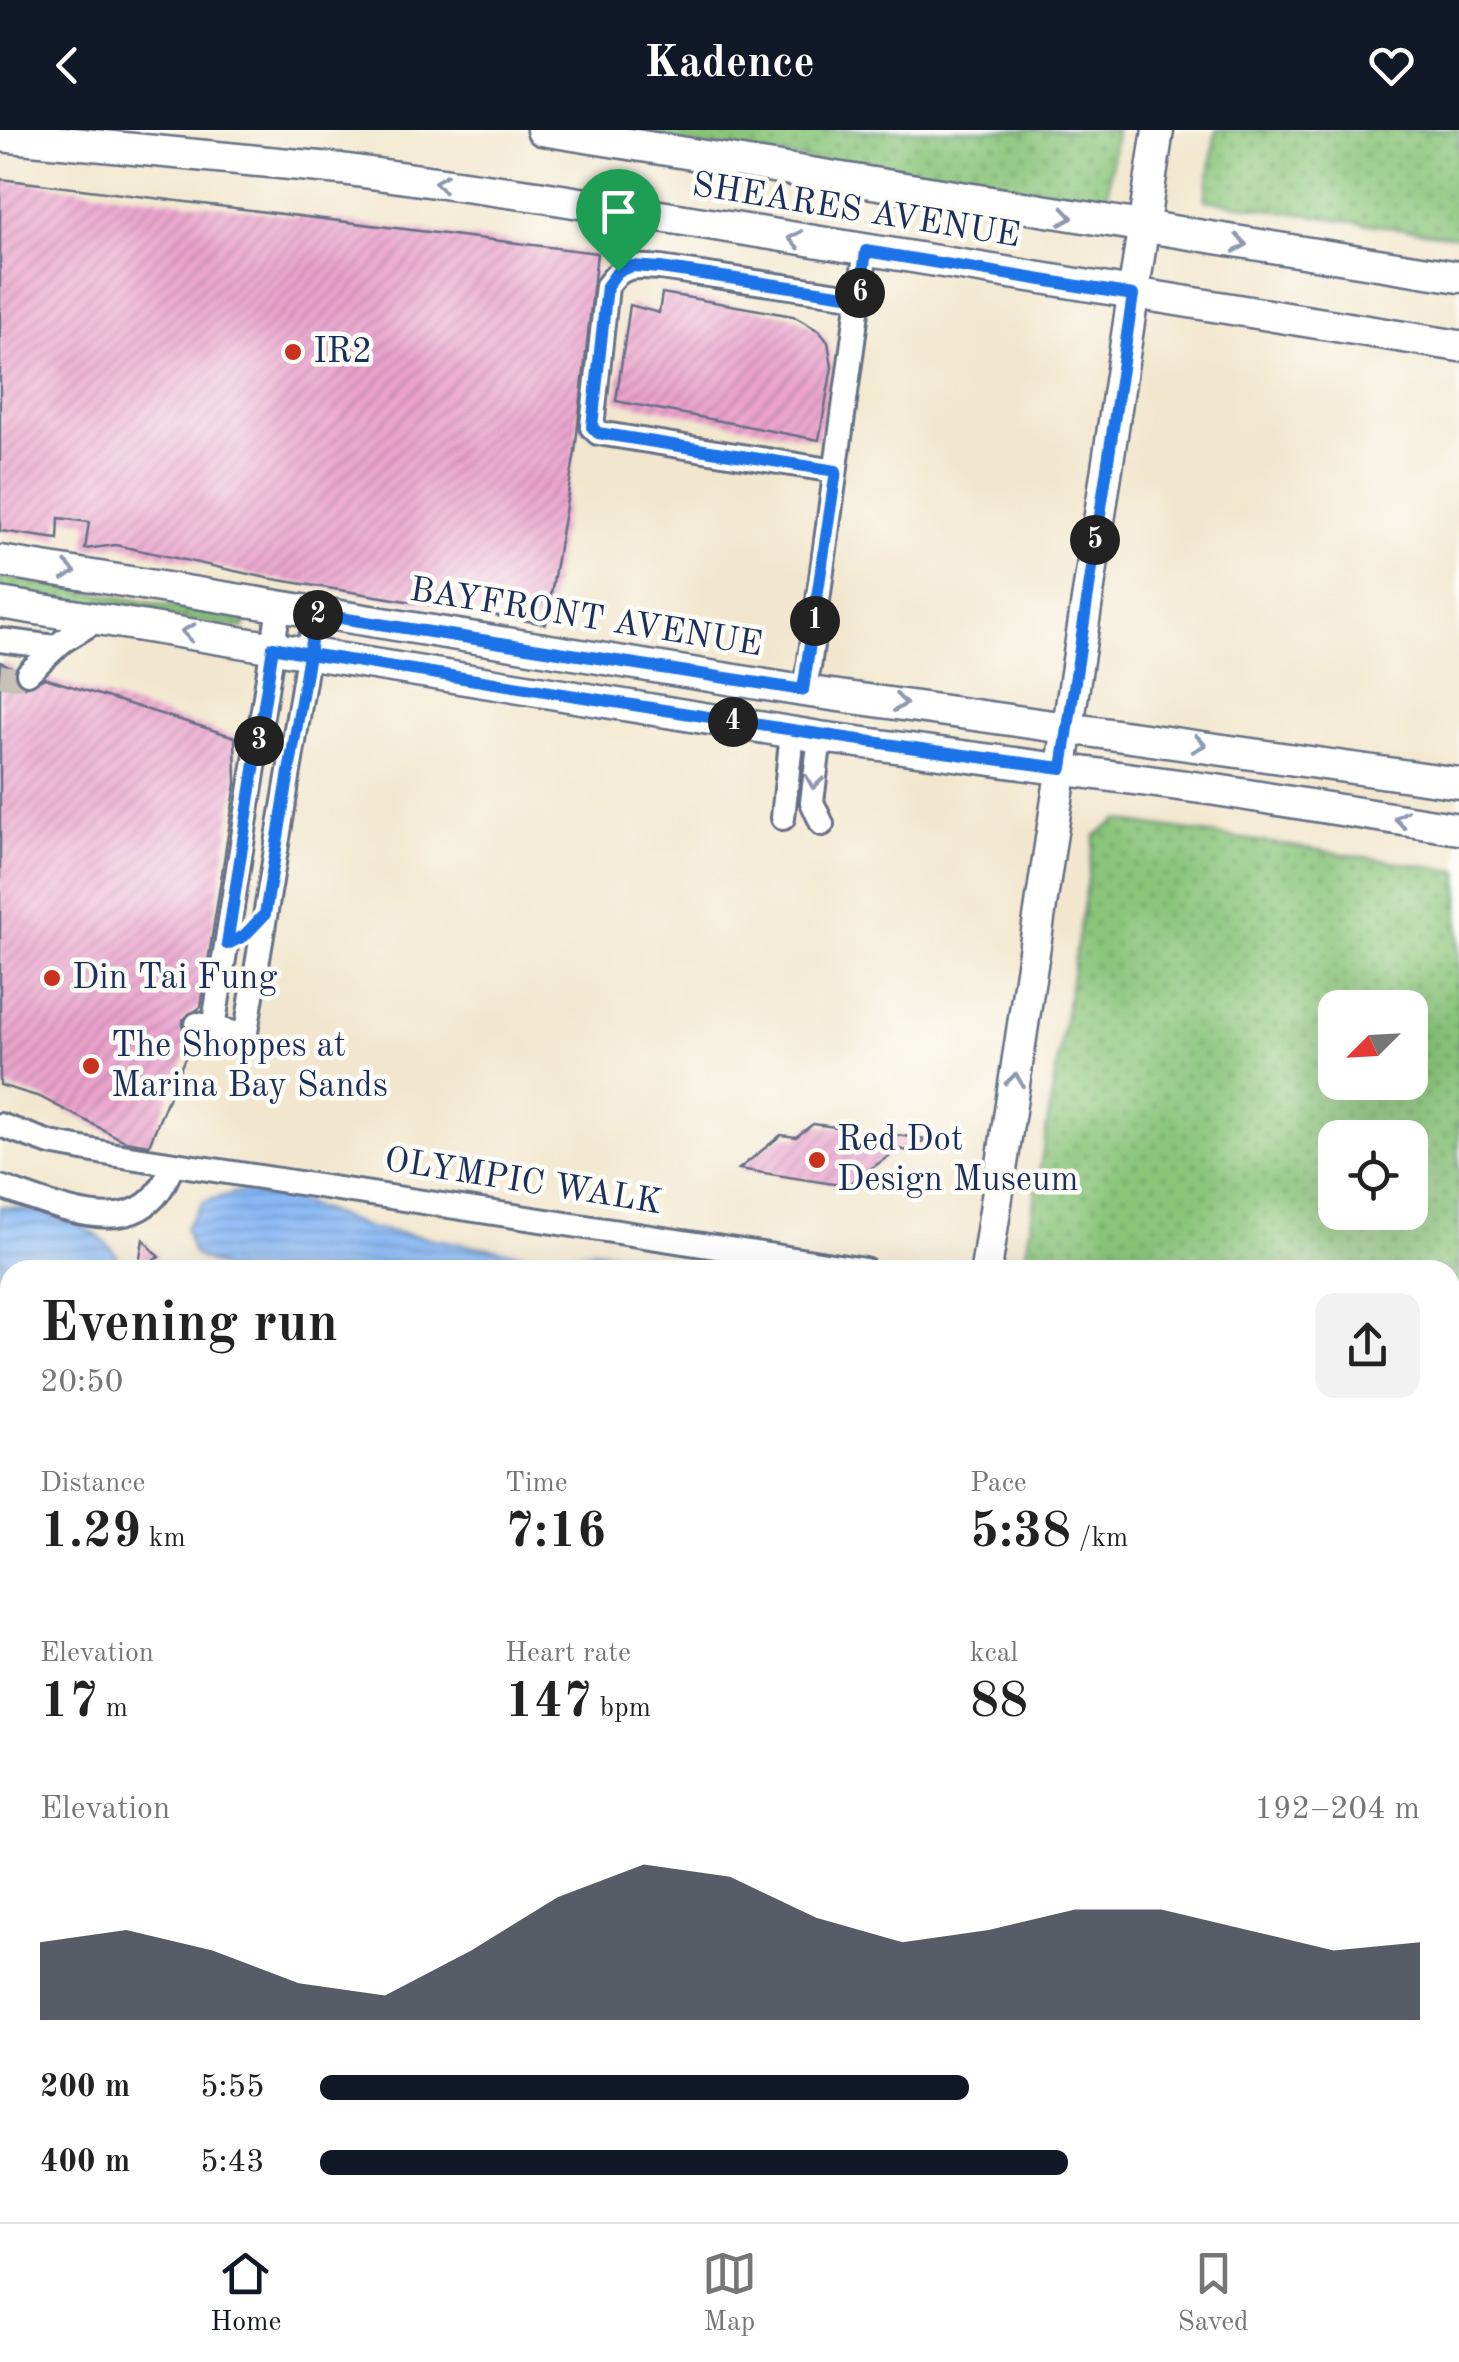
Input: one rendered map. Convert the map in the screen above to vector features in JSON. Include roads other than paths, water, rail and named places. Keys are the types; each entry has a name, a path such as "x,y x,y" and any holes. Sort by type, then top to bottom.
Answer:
{"main road":[{"name":"SHEARES AVENUE","path":"542,130 1143,230 1459,277"},
{"path":"988,1260 1158,130"},
{"name":"SHEARES AVENUE","path":"0,136 341,169 537,196 1459,346"},
{"name":"BAYFRONT AVENUE","path":"0,561 315,614 806,679 1069,724 1459,783"},
{"path":"0,603 806,734 1062,768 1459,829"}],"street":[{"path":"806,679 866,251"},
{"path":"836,471 598,433 592,427 607,286 618,271 632,266 860,297"},
{"path":"280,607 221,945 214,1032 246,1032 315,614"},
{"path":"28,673 55,647 102,617"},
{"path":"0,640 55,647"},
{"path":"783,818 806,734"},
{"path":"806,734 812,802 822,824"},
{"path":"221,945 244,936 265,914"},
{"name":"OLYMPIC WALK","path":"0,1125 50,1143 172,1164 801,1260"},
{"path":"0,1186 92,1218 116,1216 153,1199 166,1184 172,1164"}],"water":[{"path":"240,1191 290,1198 369,1228 547,1258 591,1250 645,1260 205,1260 193,1254 185,1228 203,1202"},
{"path":"0,1206 72,1222 103,1241 119,1260 0,1260"}],"tunnel":[{"path":"0,676 17,678 28,673"}],"place":[{"name":"IR2","path":"293,352"},
{"name":"Din Tai Fung","path":"52,978"},
{"name":"The Shoppes at Marina Bay Sands","path":"91,1066"},
{"name":"Red Dot Design Museum","path":"817,1160"}]}
